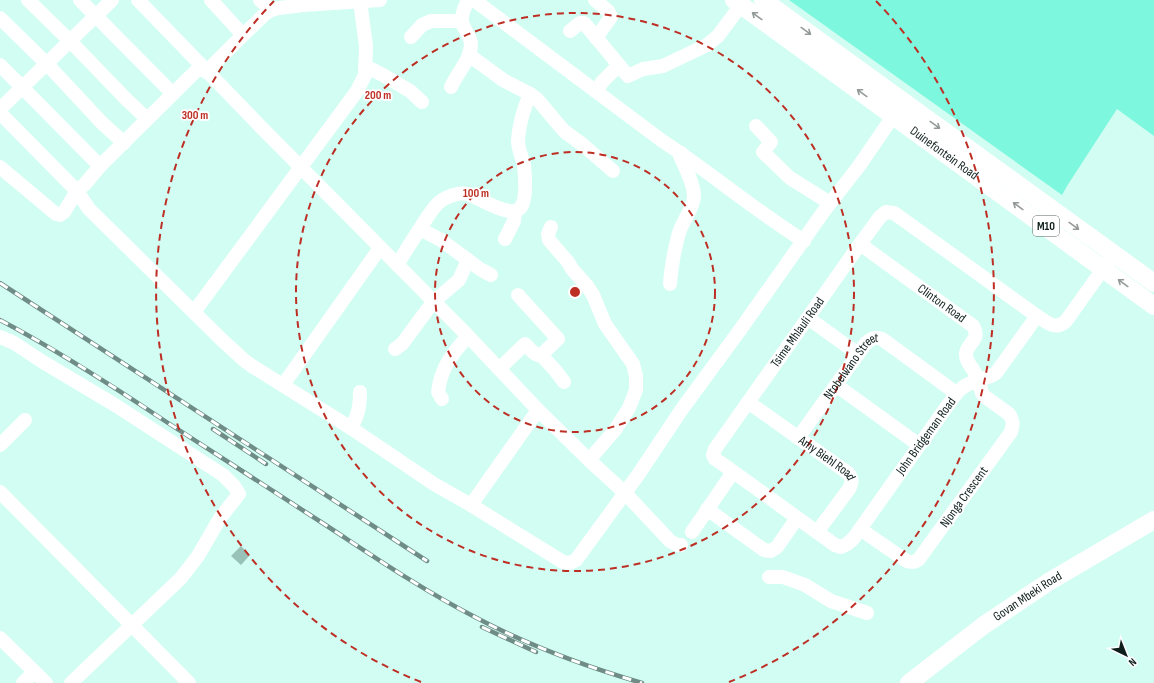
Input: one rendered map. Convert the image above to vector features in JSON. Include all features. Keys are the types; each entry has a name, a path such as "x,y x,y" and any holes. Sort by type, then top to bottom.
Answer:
{"main road":[{"name":"Duinefontein Road","path":"763,0 898,109"},
{"name":"Duinefontein Road","path":"738,2 898,109 1109,261 1154,306"},
{"name":"Duinefontein Road","path":"1109,261 1154,283"},
{"name":"Govan Mbeki Road","path":"909,683 984,626 1050,581 1154,520"}],"street":[{"path":"28,0 126,99 148,119"},
{"path":"80,0 173,94"},
{"path":"0,109 112,0"},
{"path":"138,0 204,69 468,336 538,410 588,460 625,492 673,544 681,545"},
{"path":"211,0 243,34"},
{"path":"260,0 271,10"},
{"path":"0,167 56,214 60,215 64,212 77,191 100,166 173,94 204,69 265,14 271,10 303,3 380,0"},
{"path":"451,87 469,55 471,42 470,37 462,21 463,11 468,0"},
{"path":"474,0 661,140 776,223 804,241"},
{"path":"595,0 608,11 610,17 596,38"},
{"path":"194,312 358,91 365,75 366,46 360,1"},
{"path":"570,31 582,22 628,76 643,69 663,66 707,45 718,36 738,2"},
{"path":"0,18 47,64 102,123 124,143"},
{"path":"411,37 422,25 431,21 462,21"},
{"path":"469,55 503,80 537,99 564,131 613,171"},
{"path":"0,65 100,166"},
{"path":"597,92 602,82 619,65"},
{"path":"365,66 410,91 422,102"},
{"path":"397,265 431,212 440,201 452,195 467,194 504,210 515,211 520,208 524,200 525,186 524,166 518,143 520,120 530,94"},
{"path":"0,113 77,191 89,209 245,361 352,428 434,484 563,562 570,563 576,560 638,475 688,401 830,203 859,166 898,109"},
{"path":"756,126 771,142 763,152 790,178 830,203"},
{"path":"670,284 676,244 680,229 694,199 694,191 680,156 681,153"},
{"path":"505,239 514,221 515,211"},
{"name":"Tsime Mhlauli Road","path":"860,529 848,544 841,547 835,545 715,459 713,455 715,449 880,217 886,212 894,214 1037,316"},
{"path":"551,227 548,234 549,240 593,295 605,324 633,364 636,376 636,390 629,408 615,430 588,460"},
{"path":"420,229 441,240 480,269 491,275"},
{"name":"Clinton Road","path":"860,244 973,326 976,335 968,348 966,357 979,381"},
{"path":"283,385 380,248"},
{"path":"395,349 402,344 433,302 459,280 468,260"},
{"path":"1037,316 1054,326 1063,324 1109,261"},
{"path":"518,295 558,339 541,355"},
{"name":"John Bridgeman Road","path":"860,529 956,393 962,388 990,377 996,373 1037,316"},
{"path":"808,318 858,354"},
{"path":"442,399 438,392 443,370 453,354 468,336"},
{"path":"0,337 14,343 115,405 223,475 234,486 239,494 220,518 208,540 181,578 71,683"},
{"name":"Ntobelwano Street","path":"798,438 866,343 873,338 878,337 888,343 956,393"},
{"path":"499,369 525,344 536,354 539,356 541,355 564,382"},
{"name":"Njonga Crescent","path":"860,529 908,562 914,562 919,558 1013,427 1012,418 1009,414 984,396 979,381"},
{"path":"836,385 919,446"},
{"path":"352,428 358,415 360,392"},
{"name":"Amy Biehl Road","path":"748,402 848,473 851,477 852,481 849,489 817,532"},
{"path":"471,505 538,410"},
{"path":"0,445 25,420"},
{"path":"692,532 734,472"},
{"path":"0,492 189,683"},
{"path":"707,509 764,550 771,551 777,547 797,518"},
{"path":"769,578 783,576 805,585 831,601 867,613"},
{"path":"0,638 46,683"},
{"path":"23,683 34,672"}],"green space":[{"path":"789,0 1154,0 1154,136 1117,109 1062,195"}],"building":[{"path":"241,546 250,555 241,565 231,556"}],"railway":[{"path":"0,283 427,561"},
{"path":"0,320 42,343 104,381 397,572 454,606 493,627 535,645 577,662 642,683"},
{"path":"213,429 266,464"},
{"path":"482,627 536,652"}]}
